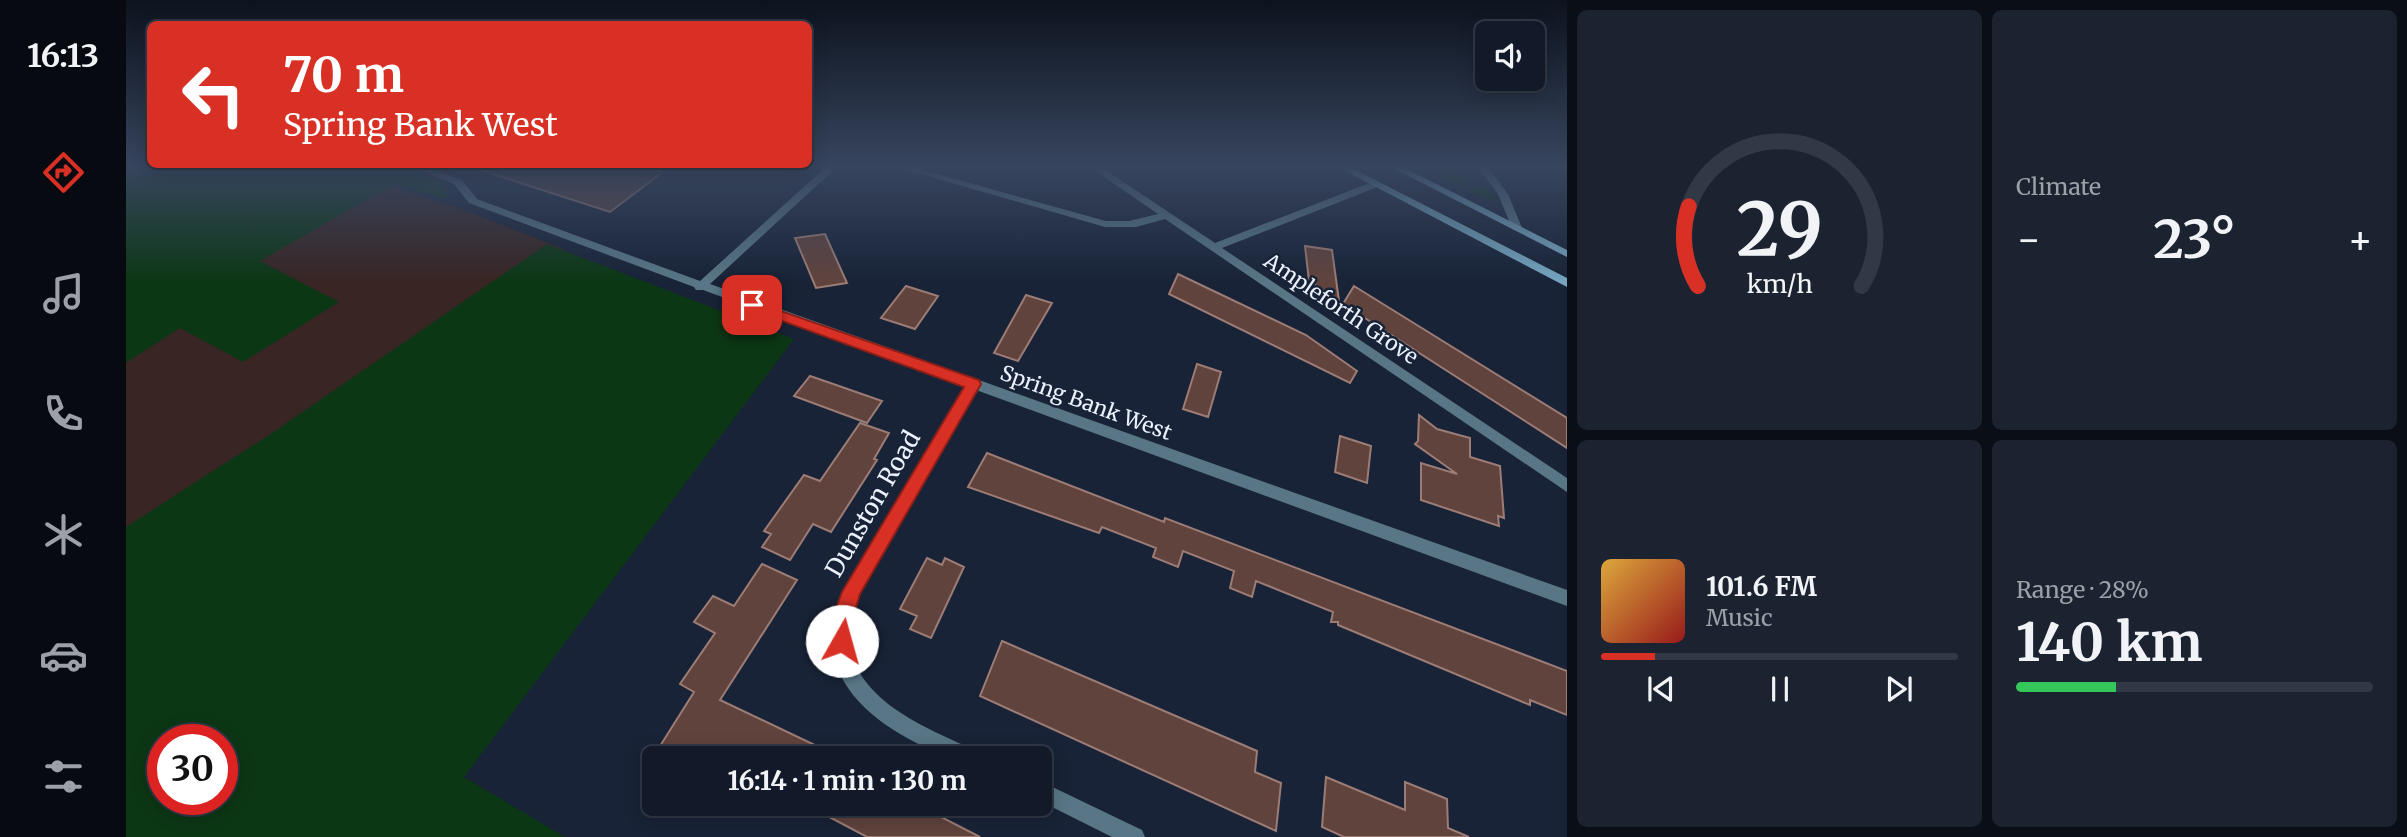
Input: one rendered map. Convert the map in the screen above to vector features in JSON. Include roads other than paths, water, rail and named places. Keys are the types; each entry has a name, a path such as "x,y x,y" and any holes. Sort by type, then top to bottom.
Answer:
{"street":[{"name":"Spring Bank West","path":"481,204 700,287 1567,598"},
{"path":"700,287 791,204"},
{"path":"1034,204 1105,224 1126,226 1141,225 1166,215"},
{"name":"Ampleforth Grove","path":"1150,204 1567,486"},
{"path":"1214,247 1324,204"},
{"path":"1415,204 1567,283"},
{"path":"1470,204 1567,254"},
{"path":"1507,204 1517,228"},
{"name":"Dunston Road","path":"945,746 891,720 859,693 844,659 841,624 851,592 973,384"},
{"path":"1052,797 1135,837"}]}
